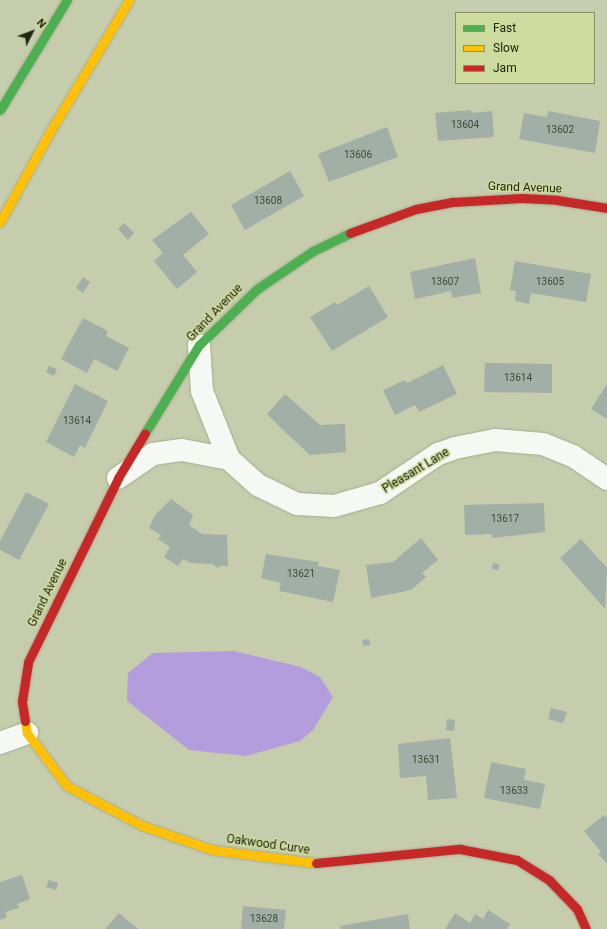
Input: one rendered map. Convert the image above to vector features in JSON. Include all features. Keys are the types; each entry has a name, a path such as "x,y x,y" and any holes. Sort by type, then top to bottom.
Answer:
{"main road":[{"path":"0,110 66,0"},
{"path":"0,222 51,130 129,0"},
{"name":"Grand Avenue","path":"27,733 22,701 28,662 118,478 199,345 256,288 313,251 381,220 446,203 496,198 557,200 607,208"},
{"name":"Oakwood Curve","path":"27,733 67,786 142,826 213,850 312,863 460,849 517,860 550,881 576,909 586,929"}],"street":[{"name":"Pleasant Lane","path":"199,345 202,391 229,459 258,485 297,504 334,506 380,493 438,454 455,448 495,440 543,444 573,456 607,479"},
{"path":"118,478 153,454 182,450 229,459"},
{"path":"0,743 27,733"}],"shaded area":[{"path":"234,651 301,667 320,677 333,697 313,730 300,741 246,756 189,750 127,701 128,673 153,653"}],"building":[{"path":"471,110 471,113 492,111 494,137 438,141 435,113"},
{"path":"548,111 600,121 595,153 519,139 524,113 547,117"},
{"path":"387,127 398,157 329,182 318,154"},
{"path":"290,171 304,196 245,230 231,205"},
{"path":"191,212 209,234 183,255 197,272 177,289 154,261 163,253 152,240"},
{"path":"124,223 134,233 128,240 118,229"},
{"path":"475,258 481,293 452,298 451,291 415,299 410,272"},
{"path":"515,261 591,274 586,302 531,293 529,304 515,301 516,291 510,290"},
{"path":"83,277 90,282 83,293 76,288"},
{"path":"369,286 388,317 332,351 310,317 335,302 337,305"},
{"path":"83,318 108,331 106,336 129,348 117,371 94,359 87,373 61,359"},
{"path":"485,363 552,364 552,393 484,392"},
{"path":"443,365 457,394 419,412 415,405 395,415 383,390 405,380 407,383"},
{"path":"49,366 57,369 54,376 46,372"},
{"path":"75,384 108,401 85,448 80,445 74,457 46,442"},
{"path":"607,384 607,419 591,409"},
{"path":"285,394 320,425 345,424 346,452 310,455 282,429 267,414"},
{"path":"26,492 49,504 19,560 0,550 0,541"},
{"path":"171,499 193,515 189,525 202,534 227,535 228,566 220,566 217,568 213,564 190,563 183,559 178,566 164,557 170,547 158,539 161,535 149,528 155,515"},
{"path":"544,503 545,532 492,538 492,534 465,535 464,505"},
{"path":"421,538 438,560 422,573 426,577 411,590 371,598 366,565 393,562"},
{"path":"581,539 607,568 605,609 560,558"},
{"path":"266,554 319,562 318,566 340,570 333,602 279,591 281,583 261,578"},
{"path":"493,563 499,564 499,570 492,569"},
{"path":"369,639 370,645 363,646 362,640"},
{"path":"551,708 567,712 563,723 548,719"},
{"path":"447,719 455,720 454,731 446,730"},
{"path":"450,738 457,798 428,800 426,776 400,778 398,744"},
{"path":"491,762 526,769 524,780 545,784 540,809 484,798"},
{"path":"604,815 607,818 607,864 598,854 601,852 584,831"},
{"path":"22,875 30,899 17,904 19,908 5,912 7,917 0,920 0,882"},
{"path":"49,880 58,883 56,890 46,887"},
{"path":"243,906 286,910 284,929 241,929"},
{"path":"488,910 510,924 507,929 445,929 455,913 470,923 475,914 483,919"},
{"path":"119,913 138,929 105,929"},
{"path":"408,914 410,929 341,929 340,926"}],"traffic: fast":[{"path":"0,110 67,0"},
{"path":"145,433 199,345 257,289 313,251 350,233"}],"traffic: slow":[{"path":"0,222 51,130 129,0"},
{"path":"25,721 27,733 67,786 143,826 213,850 316,863"}],"traffic: jam":[{"path":"350,233 416,209 453,202 522,198 557,200 607,208"},
{"path":"25,721 22,701 28,662 118,478 145,433"},
{"path":"316,863 460,849 517,860 550,881 577,909 586,929"}]}
